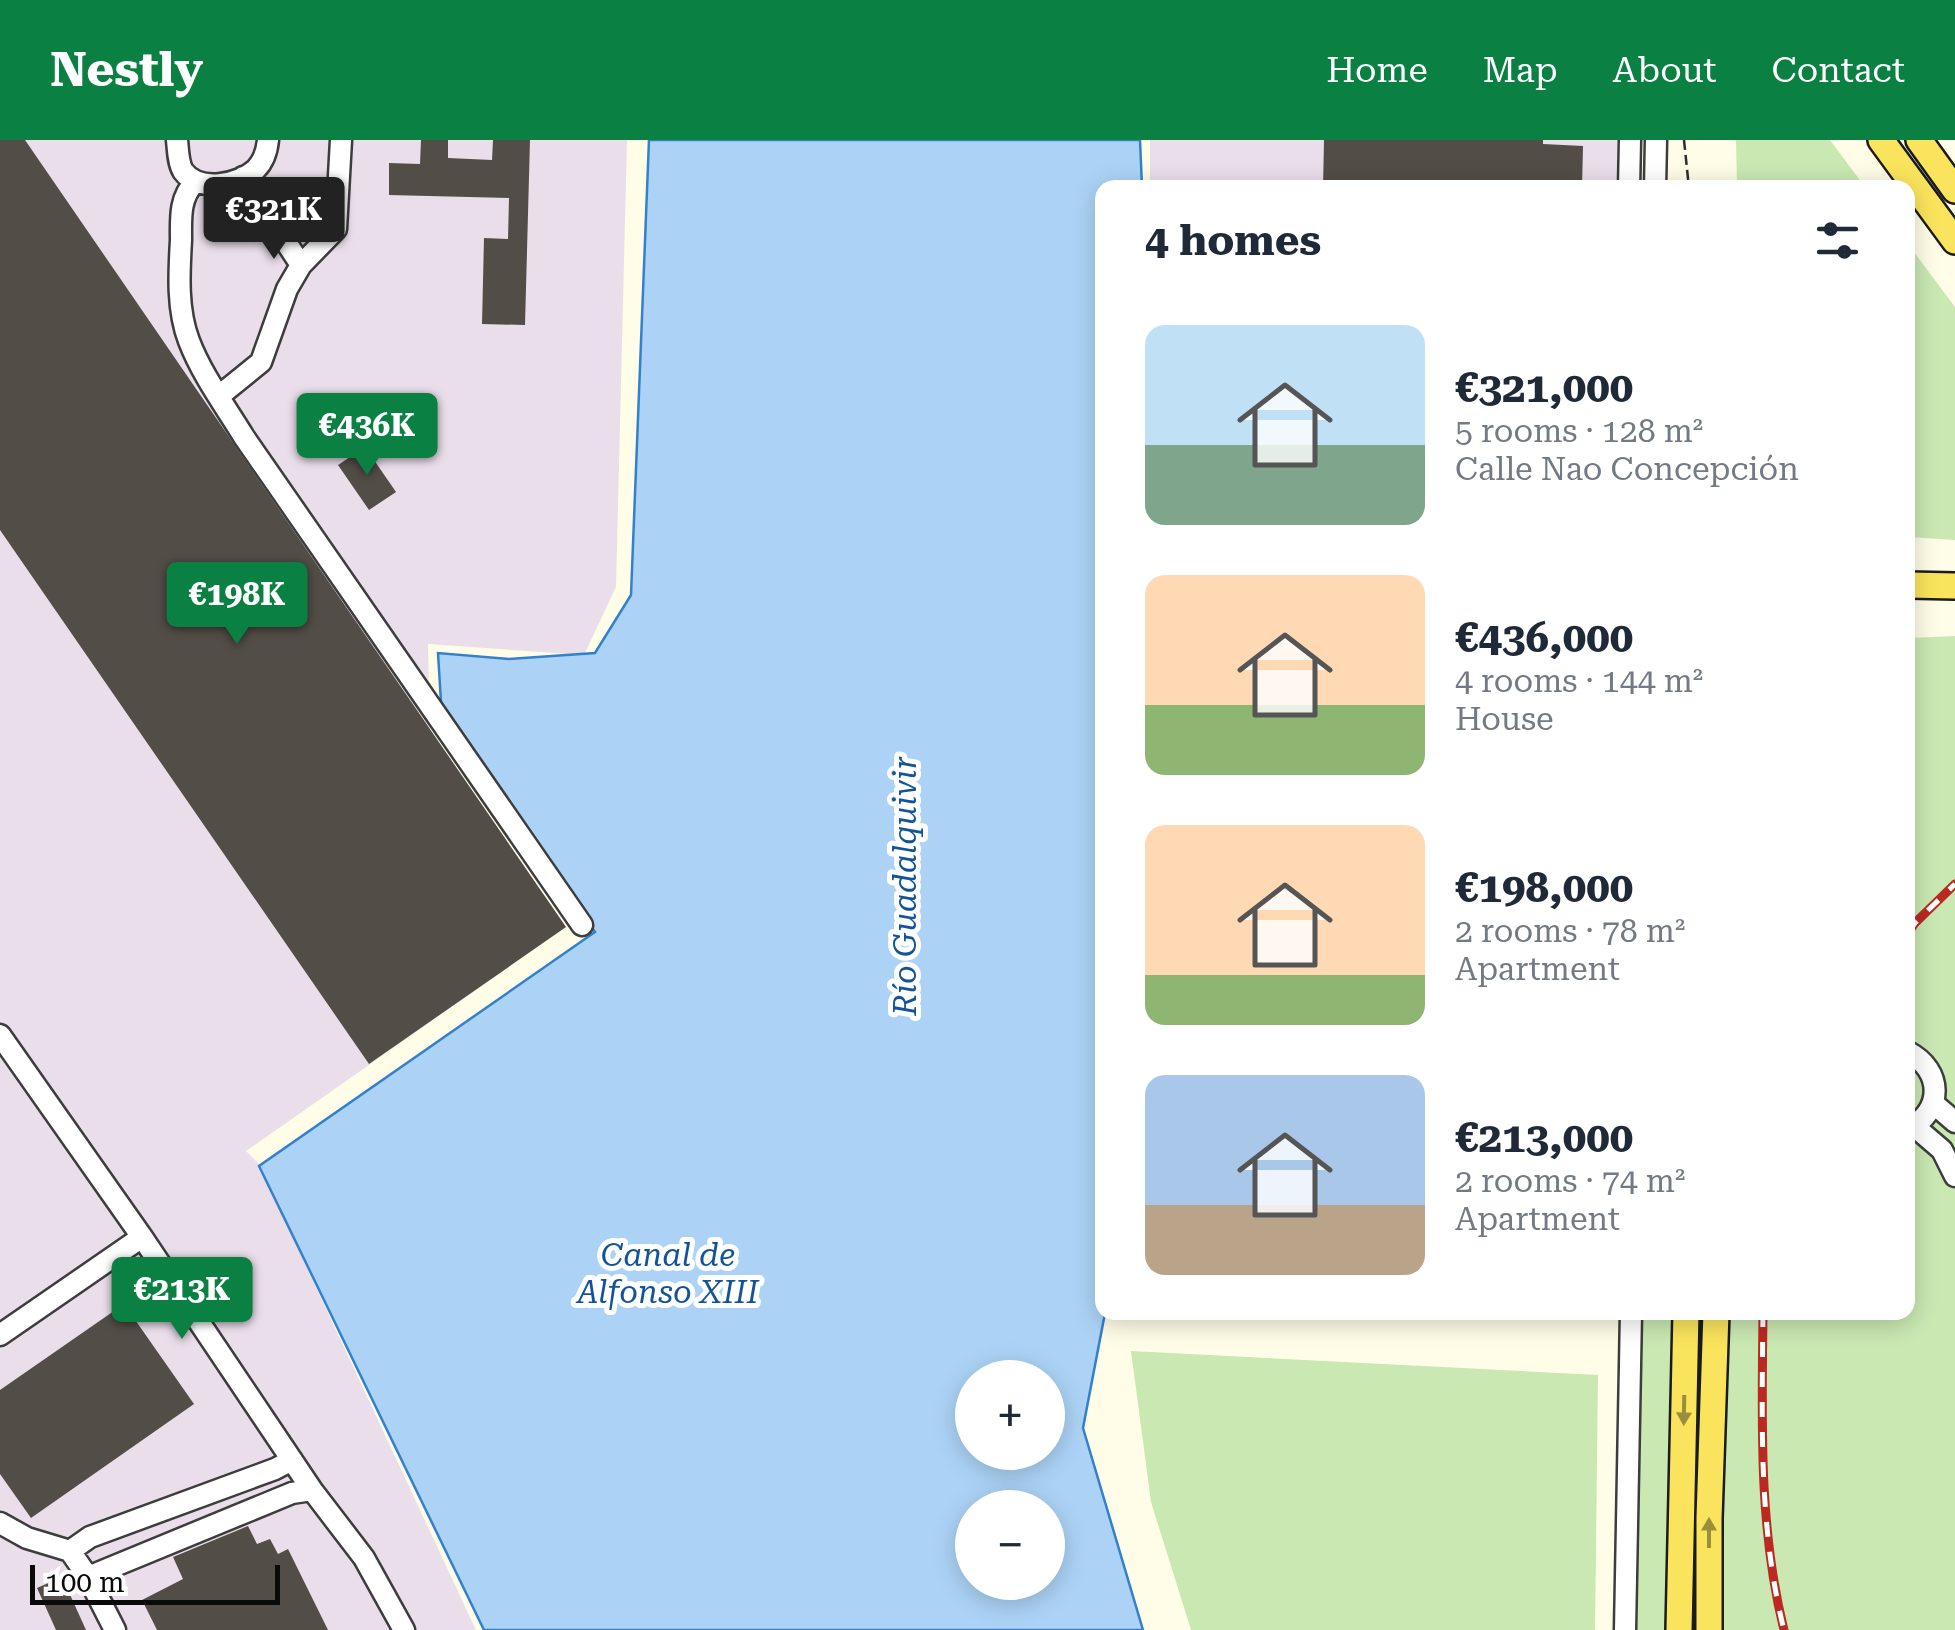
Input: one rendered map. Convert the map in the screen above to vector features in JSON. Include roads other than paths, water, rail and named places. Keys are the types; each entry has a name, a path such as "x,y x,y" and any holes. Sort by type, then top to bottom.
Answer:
{"main road":[{"path":"1881,140 1910,180"},
{"path":"1918,140 1955,190"},
{"path":"1915,187 1955,242"},
{"path":"1915,585 1955,586"},
{"path":"1915,602 1955,602"},
{"path":"1679,1630 1686,1320"},
{"path":"1709,1630 1716,1320"}],"street":[{"path":"177,140 182,169 195,182 222,184 256,168 266,155 268,140"},
{"path":"219,396 260,362 301,265 336,230 341,140"},
{"path":"1629,180 1630,140"},
{"path":"1655,180 1656,140"},
{"path":"242,177 301,265"},
{"path":"195,182 182,204 182,313 189,340 244,436 582,924"},
{"path":"0,1035 142,1236 312,1490 364,1558 404,1630"},
{"path":"1915,1056 1928,1068 1935,1089 1933,1103 1915,1125"},
{"path":"1933,1103 1955,1122"},
{"path":"1915,1131 1942,1150 1955,1176"},
{"path":"0,1335 142,1236"},
{"path":"1625,1630 1631,1320"},
{"path":"70,1551 90,1537 292,1460"},
{"path":"88,1577 292,1493 312,1490"},
{"path":"0,1523 27,1538 70,1551 115,1630"}],"water":[{"name":"Canal de Alfonso XIII","path":"649,140 1140,140 1142,180 1095,180 1095,1320 1104,1320 1083,1428 1143,1630 484,1630 259,1166 595,932 509,811 443,735 438,653 509,659 595,653 631,595"}],"railway":[{"path":"1915,923 1955,884"},
{"path":"1763,1320 1766,1512 1784,1630"}],"water label":[{"name":"Río Guadalquivir","path":"905,886"}]}
